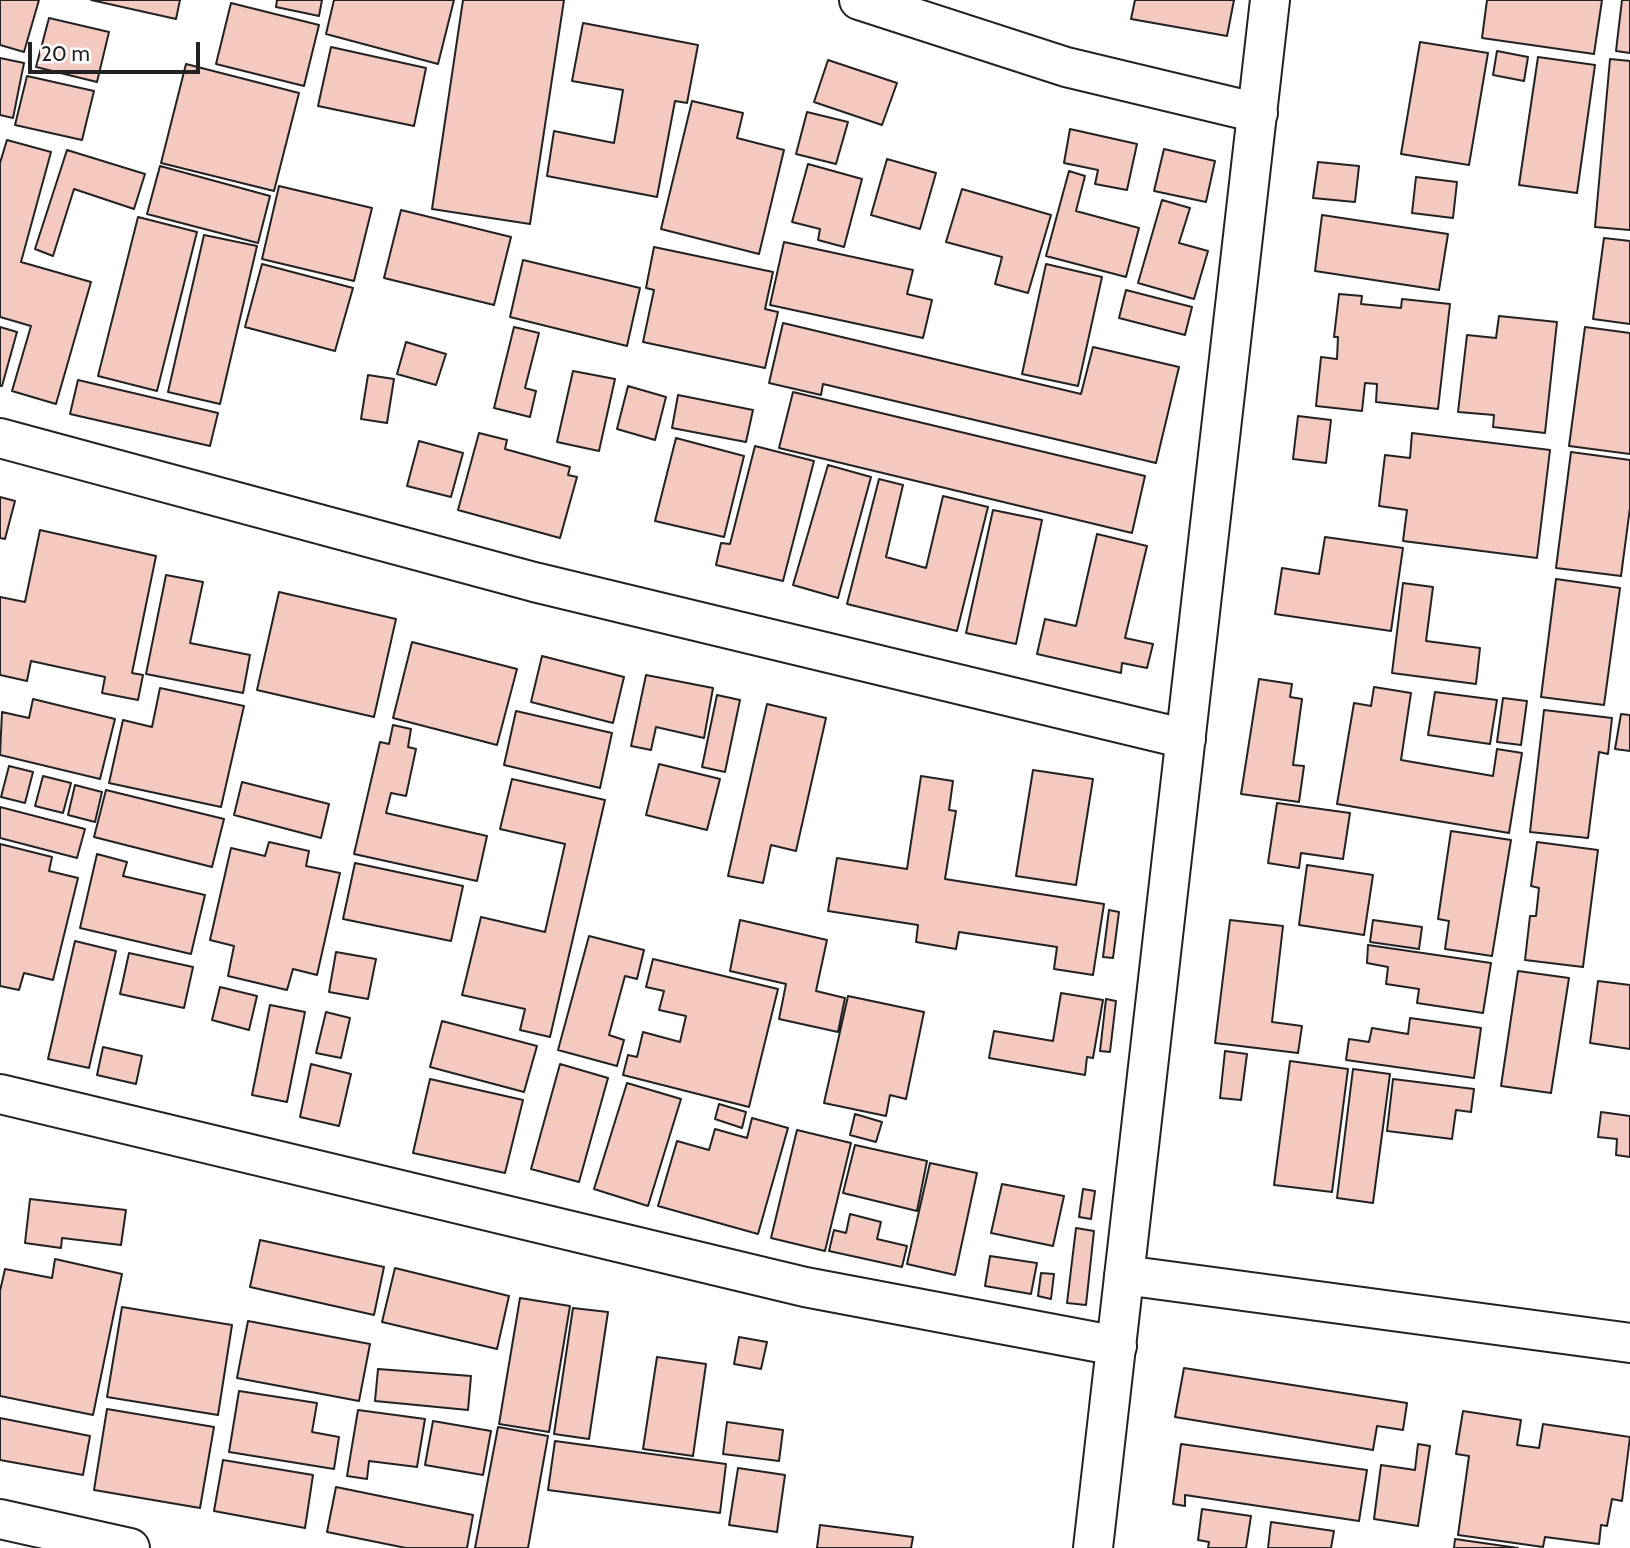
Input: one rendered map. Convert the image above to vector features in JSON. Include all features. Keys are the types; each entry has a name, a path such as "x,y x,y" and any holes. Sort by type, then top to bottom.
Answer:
{"street":[{"path":"859,0 1066,67 1258,113"},
{"path":"1093,1548 1270,0"},
{"path":"0,438 534,582 1186,739"},
{"path":"0,1094 805,1287 1117,1346"},
{"path":"1124,1275 1630,1343"},
{"path":"0,1520 130,1548"}],"building":[{"path":"0,0 39,0 24,52 0,45"},
{"path":"91,0 180,0 176,19"},
{"path":"277,0 322,0 319,16 276,7"},
{"path":"334,0 454,0 438,64 326,34"},
{"path":"463,0 564,0 530,224 432,209"},
{"path":"1135,0 1234,0 1227,36 1131,19"},
{"path":"1487,0 1602,0 1594,54 1482,38"},
{"path":"1622,0 1630,0 1630,53 1616,51"},
{"path":"231,3 319,25 304,86 216,64"},
{"path":"49,18 109,32 97,82 36,67"},
{"path":"583,23 698,45 687,103 675,101 657,197 547,176 554,131 614,143 623,90 572,81"},
{"path":"1420,42 1488,53 1469,165 1401,154"},
{"path":"331,47 426,68 414,126 318,106"},
{"path":"1497,51 1528,57 1524,81 1493,75"},
{"path":"1538,57 1595,65 1577,193 1519,185"},
{"path":"0,58 24,63 13,118 0,115"},
{"path":"1610,59 1630,61 1630,230 1595,227"},
{"path":"828,60 897,83 882,125 814,102"},
{"path":"186,64 299,93 274,191 161,163"},
{"path":"27,76 94,91 82,140 15,125"},
{"path":"692,101 743,113 737,138 784,150 759,254 661,229"},
{"path":"807,112 848,122 836,164 796,154"},
{"path":"1070,129 1137,144 1127,190 1095,184 1098,170 1064,163"},
{"path":"7,140 51,152 21,262 91,282 56,404 12,391 31,326 0,317 0,163"},
{"path":"1164,149 1215,161 1206,202 1154,191"},
{"path":"67,150 145,174 134,209 74,189 53,256 35,249"},
{"path":"887,159 936,173 920,229 871,215"},
{"path":"1318,162 1359,166 1355,202 1313,198"},
{"path":"808,164 862,179 844,247 818,240 820,229 792,222"},
{"path":"160,166 270,196 258,243 147,214"},
{"path":"1069,171 1085,176 1076,211 1139,228 1126,277 1046,256"},
{"path":"1416,177 1457,182 1453,218 1412,213"},
{"path":"279,186 372,208 354,281 262,259"},
{"path":"962,189 1051,215 1028,293 995,284 1002,257 946,242"},
{"path":"1162,200 1190,208 1179,243 1208,251 1194,299 1138,283"},
{"path":"401,210 511,237 494,305 384,278"},
{"path":"1322,215 1448,234 1439,290 1315,271"},
{"path":"138,217 197,232 157,391 98,376"},
{"path":"204,235 257,246 220,404 168,392"},
{"path":"1604,238 1630,241 1630,324 1593,319"},
{"path":"784,242 913,270 907,294 932,300 923,338 770,305"},
{"path":"654,247 773,272 765,309 778,312 765,368 643,342 654,290 646,288"},
{"path":"523,260 640,288 627,346 510,317"},
{"path":"262,264 353,288 335,351 245,327"},
{"path":"1046,264 1102,277 1078,386 1022,374"},
{"path":"1126,290 1192,307 1185,335 1119,318"},
{"path":"1339,294 1362,296 1361,304 1401,308 1402,299 1450,304 1438,409 1376,402 1377,384 1365,383 1362,411 1316,406 1321,357 1337,359 1338,337 1334,337"},
{"path":"1499,316 1557,322 1545,433 1493,427 1494,415 1458,412 1467,335 1496,338"},
{"path":"783,323 1081,394 1093,347 1179,367 1156,463 823,384 821,395 769,383"},
{"path":"0,327 17,332 2,386 0,386"},
{"path":"514,327 539,333 525,388 536,391 530,417 494,408"},
{"path":"1585,327 1630,333 1630,454 1569,446"},
{"path":"406,342 446,354 436,385 397,374"},
{"path":"573,371 615,379 599,451 557,442"},
{"path":"368,375 394,379 387,423 361,419"},
{"path":"78,380 218,413 210,446 70,414"},
{"path":"628,386 666,397 655,440 617,429"},
{"path":"793,392 1145,476 1132,533 779,448"},
{"path":"678,395 753,410 746,442 672,428"},
{"path":"1298,416 1331,420 1326,463 1293,459"},
{"path":"479,433 507,440 505,449 570,467 568,475 577,477 560,538 458,510"},
{"path":"1412,433 1550,450 1537,558 1403,541 1407,510 1379,506 1385,455 1410,458"},
{"path":"676,438 744,456 724,537 655,521"},
{"path":"419,441 463,453 451,497 407,486"},
{"path":"755,446 814,461 783,581 716,565 721,543 730,544"},
{"path":"1571,452 1630,460 1630,508 1621,576 1556,568"},
{"path":"828,465 871,477 838,598 793,585"},
{"path":"879,479 903,485 886,557 926,568 943,496 988,507 957,631 847,604"},
{"path":"0,497 15,501 5,539 0,538"},
{"path":"993,510 1042,520 1016,644 966,633"},
{"path":"40,530 156,556 132,673 143,675 138,700 102,693 105,677 31,661 27,681 0,675 0,597 25,602"},
{"path":"1097,534 1147,546 1125,638 1153,644 1147,668 1122,663 1121,673 1037,654 1045,619 1076,626"},
{"path":"1325,537 1403,548 1391,631 1275,614 1282,568 1319,574"},
{"path":"166,575 203,582 190,643 250,655 243,693 146,674"},
{"path":"1556,579 1620,588 1604,705 1541,697"},
{"path":"1403,583 1433,587 1426,641 1480,648 1476,684 1392,673"},
{"path":"279,592 396,619 374,717 257,690"},
{"path":"412,642 517,669 497,745 393,718"},
{"path":"542,656 624,677 613,723 531,702"},
{"path":"646,675 713,688 704,738 656,727 651,750 631,746"},
{"path":"1259,679 1292,684 1290,697 1302,699 1293,765 1304,766 1299,802 1241,794"},
{"path":"1374,687 1411,693 1401,760 1493,776 1497,749 1522,753 1509,833 1337,804 1354,703 1371,706"},
{"path":"160,688 244,706 221,807 109,783 123,720 152,727"},
{"path":"1435,692 1497,700 1490,744 1428,735"},
{"path":"717,695 740,700 725,772 702,767"},
{"path":"1503,698 1527,701 1521,745 1497,742"},
{"path":"33,699 115,719 100,779 0,755 2,712 29,718"},
{"path":"767,704 826,718 796,851 771,845 763,883 728,876"},
{"path":"1544,710 1612,718 1608,754 1599,752 1588,838 1530,832"},
{"path":"516,711 612,733 600,788 504,765"},
{"path":"1621,714 1630,715 1630,751 1615,749"},
{"path":"393,725 411,729 408,747 416,749 406,796 391,793 386,813 487,836 477,881 354,854 380,742 389,744"},
{"path":"659,764 720,779 707,830 646,815"},
{"path":"9,766 33,772 25,803 1,797"},
{"path":"1033,770 1093,779 1076,885 1016,876"},
{"path":"43,776 71,783 63,813 35,806"},
{"path":"921,776 953,781 949,810 956,811 945,879 1104,904 1093,975 1054,969 1057,947 959,932 956,949 916,942 918,925 828,911 837,858 907,869"},
{"path":"512,779 605,800 550,1037 520,1030 525,1009 462,995 481,917 545,932 565,844 500,829"},
{"path":"242,782 329,804 321,838 234,815"},
{"path":"75,785 102,792 95,822 68,815"},
{"path":"106,790 224,819 212,867 94,837"},
{"path":"1277,803 1350,813 1343,859 1301,853 1299,868 1268,863"},
{"path":"0,807 85,829 77,858 0,838"},
{"path":"1451,831 1511,840 1492,956 1445,949 1449,921 1438,919"},
{"path":"269,842 309,851 306,866 340,873 317,975 293,969 287,990 228,976 234,946 210,940 231,848 265,856"},
{"path":"1537,842 1598,850 1583,967 1525,960 1530,916 1536,916 1539,888 1531,886"},
{"path":"0,844 52,857 49,871 78,878 53,980 24,973 19,990 0,986"},
{"path":"97,854 127,862 123,876 205,895 191,954 80,928"},
{"path":"355,863 463,886 451,941 343,919"},
{"path":"1307,865 1373,875 1364,935 1299,925"},
{"path":"1109,910 1119,912 1113,958 1103,957"},
{"path":"740,920 827,940 816,991 845,998 838,1032 779,1019 786,984 730,971"},
{"path":"1230,920 1283,926 1272,1022 1302,1026 1298,1053 1215,1043"},
{"path":"1373,920 1422,927 1419,949 1370,942"},
{"path":"589,936 644,950 637,979 625,976 609,1035 624,1040 617,1066 558,1050"},
{"path":"75,941 116,951 89,1068 48,1059"},
{"path":"1368,945 1491,963 1483,1013 1417,1003 1419,989 1386,984 1388,967 1367,963"},
{"path":"336,952 376,959 368,999 329,992"},
{"path":"129,953 193,967 184,1008 120,994"},
{"path":"653,959 778,989 749,1107 623,1075 628,1055 637,1057 643,1032 680,1042 686,1016 659,1010 664,991 646,987"},
{"path":"1518,971 1569,978 1551,1093 1501,1086"},
{"path":"1598,981 1630,985 1630,1049 1590,1043"},
{"path":"220,987 257,996 249,1030 212,1020"},
{"path":"1061,993 1103,1000 1093,1058 1087,1057 1085,1075 989,1058 994,1031 1053,1041"},
{"path":"848,996 924,1012 906,1099 890,1095 886,1116 824,1103"},
{"path":"1106,999 1116,1001 1110,1052 1100,1051"},
{"path":"270,1005 305,1012 287,1102 252,1095"},
{"path":"326,1012 350,1018 341,1058 316,1053"},
{"path":"1410,1018 1481,1028 1474,1078 1346,1060 1349,1039 1369,1042 1372,1028 1408,1034"},
{"path":"442,1021 537,1046 524,1092 430,1067"},
{"path":"103,1047 142,1056 136,1084 97,1075"},
{"path":"1225,1051 1247,1054 1241,1100 1220,1098"},
{"path":"1290,1061 1348,1069 1332,1192 1274,1185"},
{"path":"311,1064 351,1074 339,1126 300,1117"},
{"path":"560,1064 608,1078 579,1182 531,1169"},
{"path":"1353,1069 1390,1074 1373,1203 1337,1198"},
{"path":"430,1079 523,1100 505,1173 413,1153"},
{"path":"1393,1079 1474,1089 1471,1112 1456,1110 1452,1139 1387,1131"},
{"path":"627,1083 681,1099 648,1206 594,1189"},
{"path":"719,1104 746,1112 742,1128 715,1119"},
{"path":"1601,1112 1630,1116 1630,1157 1616,1155 1617,1139 1598,1137"},
{"path":"855,1114 882,1122 876,1142 850,1135"},
{"path":"752,1118 788,1128 758,1234 658,1206 677,1141 709,1150 715,1129 747,1138"},
{"path":"797,1130 851,1143 825,1251 771,1238"},
{"path":"855,1145 927,1161 917,1211 843,1193"},
{"path":"930,1163 977,1173 955,1275 907,1264"},
{"path":"1002,1184 1064,1196 1053,1246 991,1233"},
{"path":"1083,1189 1095,1191 1091,1219 1079,1217"},
{"path":"30,1199 126,1210 121,1245 62,1238 61,1248 25,1243"},
{"path":"850,1214 881,1222 877,1239 907,1246 902,1267 829,1251 834,1230 846,1233"},
{"path":"1076,1228 1094,1231 1086,1305 1067,1303"},
{"path":"260,1240 384,1267 374,1315 250,1287"},
{"path":"990,1256 1037,1263 1031,1294 985,1286"},
{"path":"55,1259 122,1274 93,1415 0,1396 0,1291 5,1269 52,1278"},
{"path":"395,1268 509,1296 497,1349 382,1322"},
{"path":"1041,1273 1054,1274 1051,1299 1038,1296"},
{"path":"520,1298 570,1306 549,1432 499,1424"},
{"path":"122,1307 232,1325 218,1415 107,1397"},
{"path":"573,1308 608,1312 589,1439 554,1434"},
{"path":"248,1321 370,1344 359,1401 237,1378"},
{"path":"739,1337 767,1342 761,1369 734,1364"},
{"path":"657,1357 706,1364 693,1456 643,1449"},
{"path":"1184,1368 1407,1403 1403,1430 1377,1426 1373,1450 1175,1417"},
{"path":"378,1369 471,1376 468,1410 375,1401"},
{"path":"239,1391 317,1403 312,1432 339,1437 334,1469 229,1452"},
{"path":"107,1409 214,1427 200,1508 94,1490"},
{"path":"358,1410 425,1419 417,1467 369,1461 367,1479 347,1476"},
{"path":"1463,1411 1521,1420 1517,1445 1539,1448 1543,1424 1630,1437 1622,1501 1612,1499 1607,1526 1601,1525 1599,1544 1545,1537 1543,1547 1458,1535 1469,1456 1456,1454"},
{"path":"0,1418 90,1436 83,1475 0,1460"},
{"path":"433,1421 491,1431 483,1475 425,1465"},
{"path":"727,1422 783,1430 779,1461 723,1454"},
{"path":"498,1427 548,1436 528,1548 475,1548"},
{"path":"555,1441 726,1464 720,1513 548,1490"},
{"path":"1181,1444 1367,1470 1359,1521 1185,1495 1185,1506 1173,1504"},
{"path":"1418,1444 1430,1446 1418,1526 1374,1519 1381,1465 1415,1470"},
{"path":"223,1460 313,1475 305,1528 214,1511"},
{"path":"738,1468 785,1475 777,1532 729,1525"},
{"path":"336,1487 473,1515 467,1548 406,1548 327,1532"},
{"path":"1202,1509 1251,1516 1246,1548 1208,1548 1209,1542 1198,1540"},
{"path":"1271,1522 1334,1531 1331,1548 1268,1548"},
{"path":"820,1525 913,1537 911,1548 817,1548"},
{"path":"1455,1539 1518,1548 1454,1548"}]}
